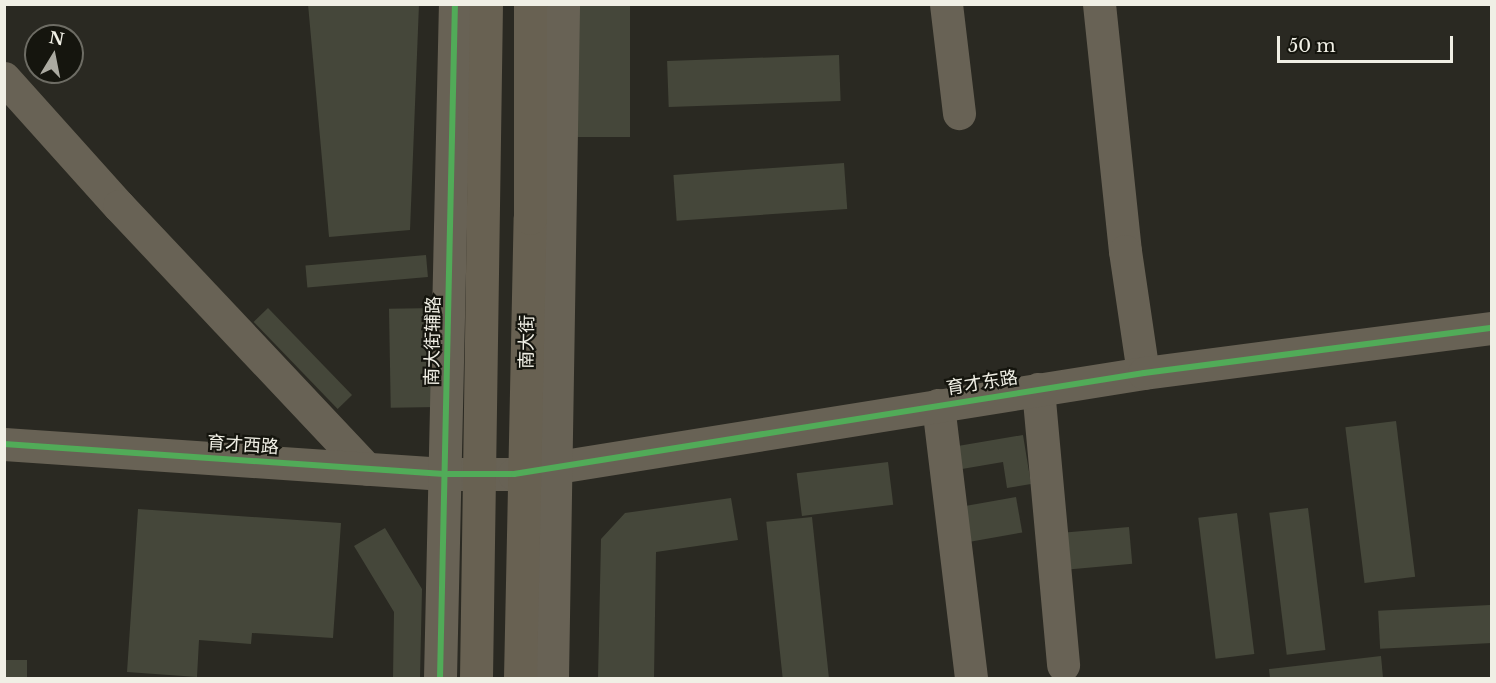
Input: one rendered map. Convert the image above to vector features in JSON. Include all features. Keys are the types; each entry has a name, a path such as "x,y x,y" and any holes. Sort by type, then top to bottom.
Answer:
{"main road":[{"path":"476,678 486,4"},
{"name":"南大街","path":"519,678 540,462 530,218 530,4"}],"street":[{"name":"南大街辅路","path":"440,678 455,4"},
{"path":"552,678 540,462 563,4"},
{"path":"946,4 959,113"},
{"path":"1099,4 1125,251 1141,359"},
{"path":"4,78 118,206 356,458"},
{"name":"育才东路","path":"540,462 1141,359 1491,313"},
{"name":"育才东路","path":"479,466 540,462 1038,389 1491,328"},
{"path":"1038,389 1063,665"},
{"path":"938,405 971,678"},
{"name":"育才西路","path":"4,424 356,458 479,466"},
{"name":"育才西路","path":"4,444 356,458"}],"building":[{"path":"308,4 419,4 410,230 329,237"},
{"path":"571,4 630,4 630,137 571,137"},
{"path":"839,55 841,101 669,107 667,61"},
{"path":"844,163 847,209 677,221 673,175"},
{"path":"426,255 428,277 307,287 305,266"},
{"path":"268,308 352,395 338,409 254,322"},
{"path":"437,308 439,407 391,408 389,309"},
{"path":"1396,421 1415,577 1365,583 1345,427"},
{"path":"1023,435 1031,484 1007,488 1003,462 956,470 952,447"},
{"path":"888,462 893,505 802,516 797,473"},
{"path":"1016,497 1022,532 960,543 954,508"},
{"path":"731,498 738,540 656,552 654,678 598,678 601,539 625,513"},
{"path":"1308,508 1325,650 1287,655 1269,513"},
{"path":"138,509 341,523 333,638 252,633 251,644 199,640 197,677 127,672"},
{"path":"1237,513 1254,654 1216,659 1198,518"},
{"path":"812,517 829,678 783,678 766,522"},
{"path":"1129,527 1132,564 1068,569 1065,533"},
{"path":"385,528 422,589 420,678 393,678 394,612 354,546"},
{"path":"1490,605 1492,643 1380,649 1378,611"},
{"path":"1381,656 1383,678 1270,678 1269,669"},
{"path":"4,660 27,660 27,678 4,678"}],"cycle path":[{"path":"440,678 455,4"},
{"path":"4,444 444,474 514,474 1144,373 1492,328"}]}
